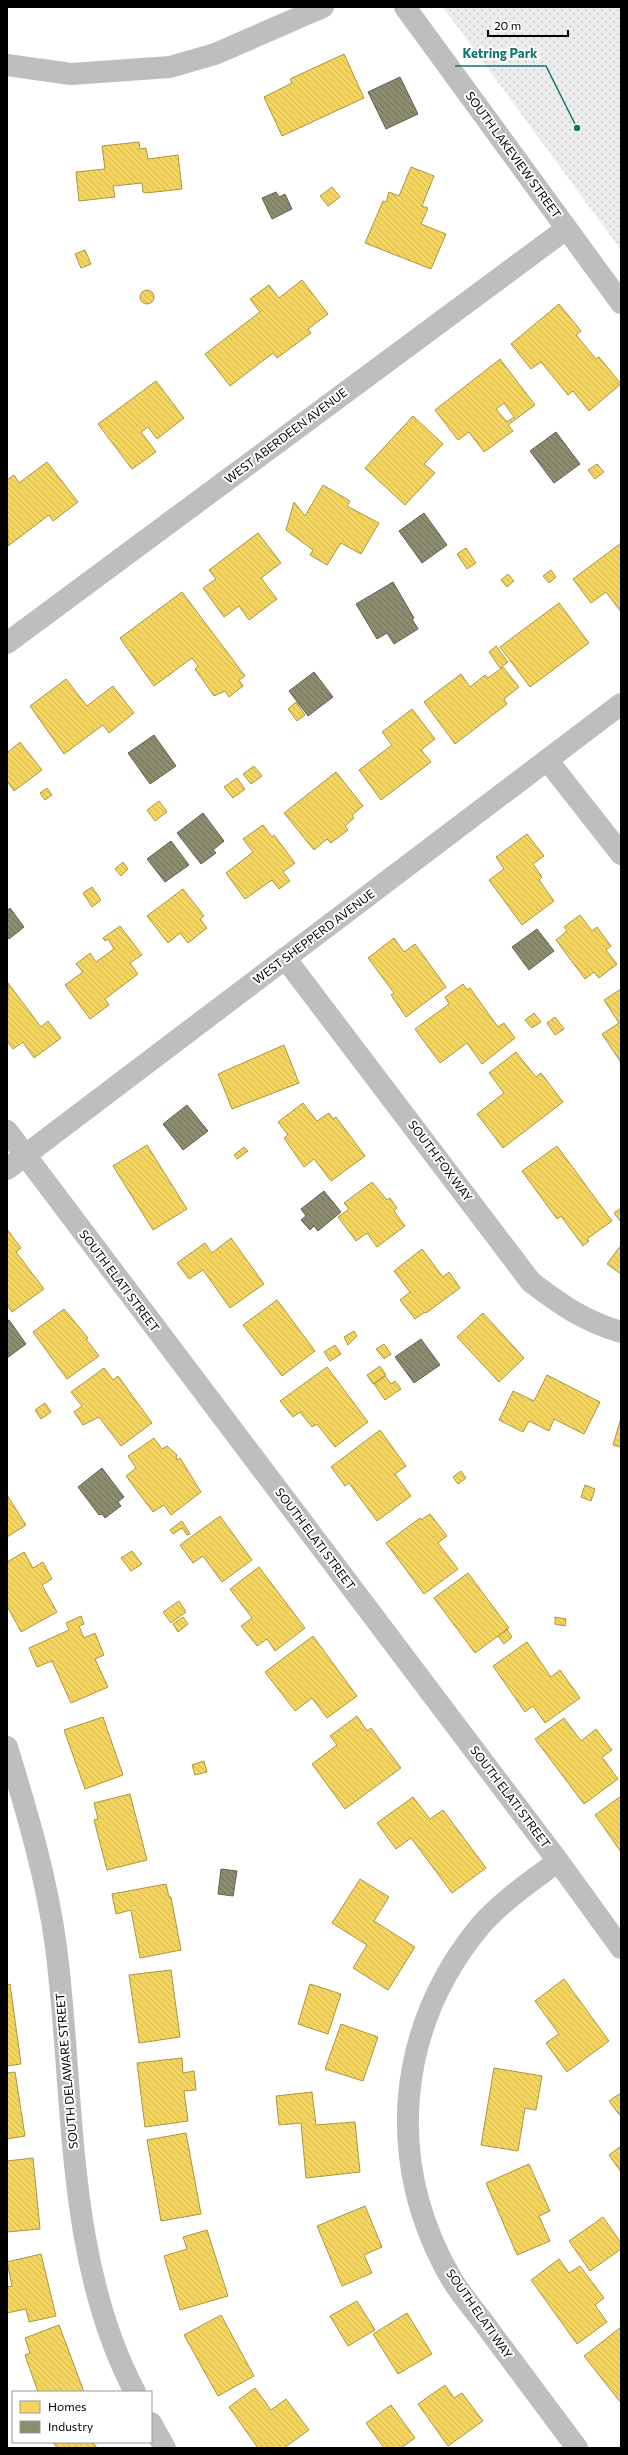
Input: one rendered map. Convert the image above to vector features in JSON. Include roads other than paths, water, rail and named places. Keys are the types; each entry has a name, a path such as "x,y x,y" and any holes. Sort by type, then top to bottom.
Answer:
{"street":[{"path":"7,65 71,74 170,67 215,54 323,7"},
{"name":"SOUTH LAKEVIEW STREET","path":"405,7 621,303"},
{"name":"WEST ABERDEEN AVENUE","path":"7,643 566,229"},
{"name":"WEST SHEPPERD AVENUE","path":"7,1169 548,761 621,704"},
{"path":"548,761 621,854"},
{"name":"SOUTH FOX WAY","path":"286,958 531,1282 567,1310 598,1325 621,1332"},
{"name":"SOUTH ELATI STREET","path":"7,1131 24,1156 558,1861 621,1948"},
{"name":"SOUTH DELAWARE STREET","path":"7,1747 26,1806 43,1876 56,1946 77,2180 88,2252 106,2322 135,2391"},
{"name":"SOUTH ELATI WAY","path":"558,1861 513,1894 482,1924 456,1958 435,1995 420,2033 410,2078 407,2120 410,2162 418,2202 430,2237 448,2272 577,2448"},
{"path":"152,2425 165,2448"}],"place":[{"name":"Ketring Park","path":"577,128"}]}
